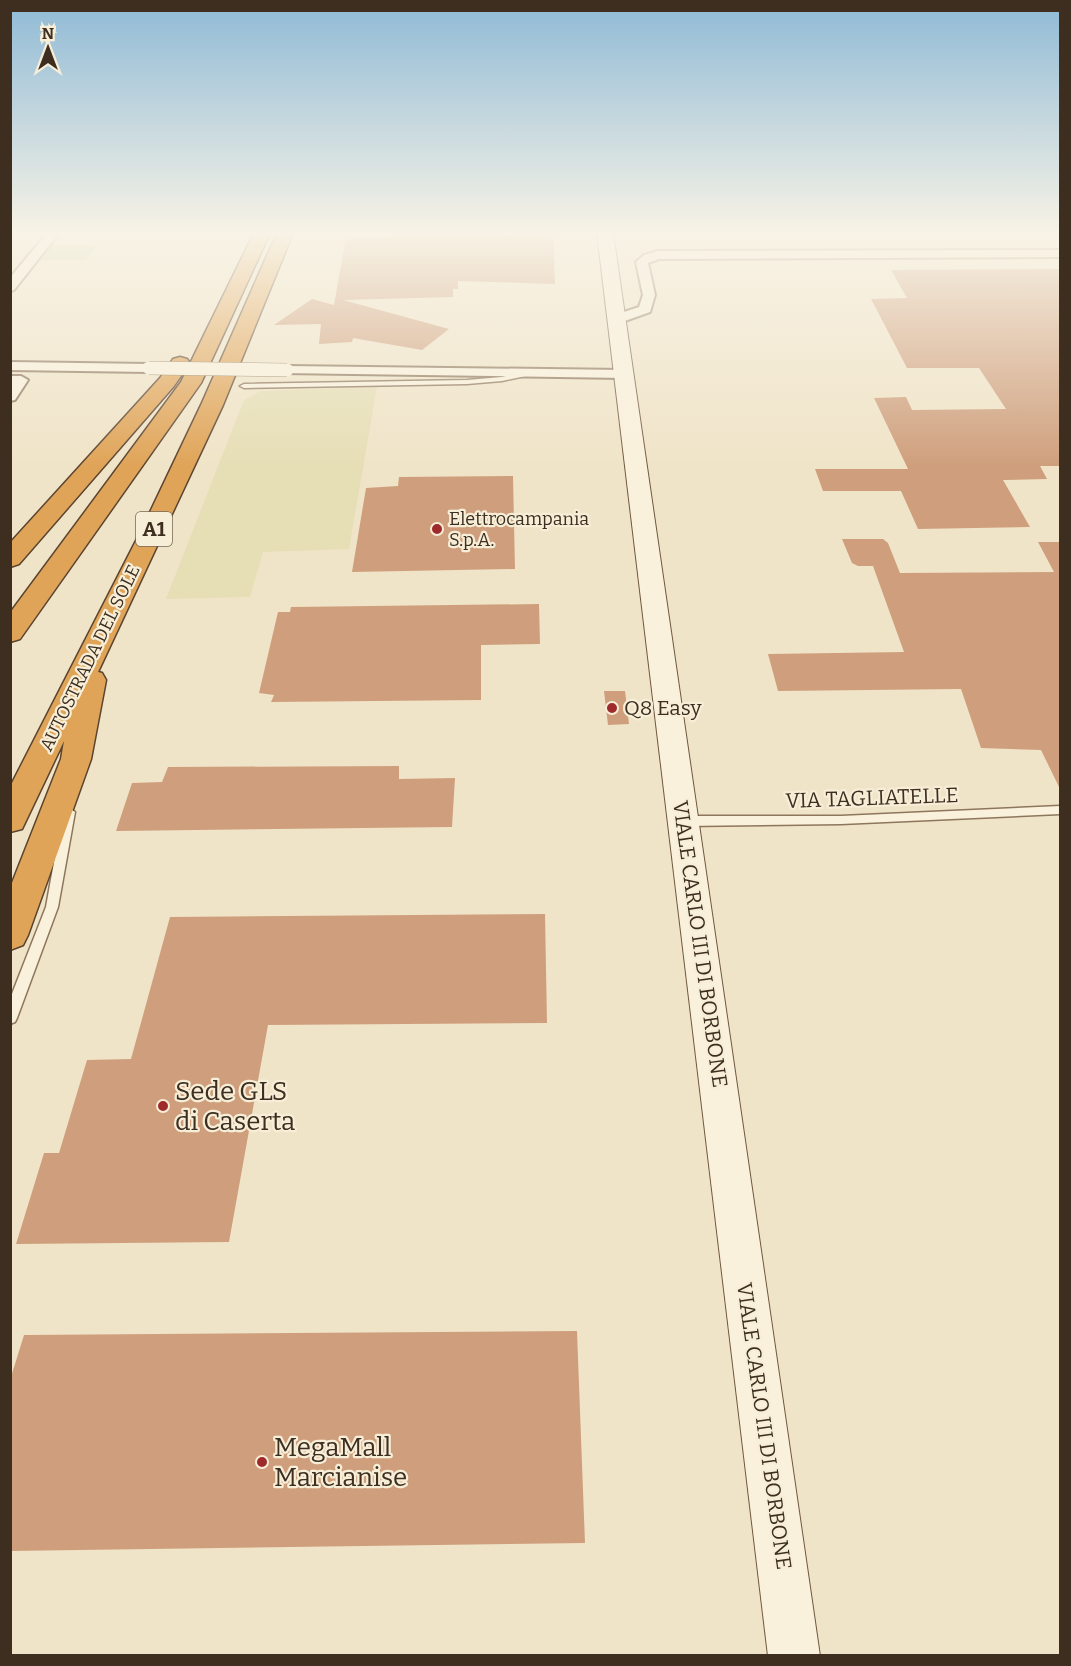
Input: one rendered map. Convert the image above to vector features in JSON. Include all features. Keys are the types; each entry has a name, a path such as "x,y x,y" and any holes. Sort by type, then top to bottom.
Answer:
{"highway":[{"path":"10,559 167,382 181,362 209,311"},
{"name":"A1","path":"10,633 191,383 225,311"},
{"name":"AUTOSTRADA DEL SOLE","path":"10,820 101,639 212,405 252,311"},
{"path":"10,935 76,759 101,639"}],"main road":[{"name":"VIALE CARLO III DI BORBONE","path":"616,311 794,1656"}],"street":[{"path":"617,320 641,311"},
{"path":"10,366 625,374"},
{"path":"10,380 21,380 10,397"}],"lane":[{"path":"244,386 467,382 502,379 527,373"},
{"path":"10,1018 52,906 76,759"},
{"name":"VIA TAGLIATELLE","path":"684,821 841,820 1060,810"}],"shaded area":[{"path":"377,387 349,549 263,552 250,597 166,599 244,400 260,391"}],"building":[{"path":"295,311 382,311 449,329 422,350 353,338 352,342 319,344 321,324 274,325"},
{"path":"877,311 1060,311 1060,466 1040,466 1047,479 1003,480 1030,527 918,529 901,491 823,491 815,469 908,469 874,398 906,397 912,410 1006,409 979,368 907,368"},
{"name":"Elettrocampania S.p.A.","path":"513,476 515,569 352,572 366,488 398,486 399,477"},
{"path":"842,539 883,539 888,543 900,573 1054,572 1038,542 1060,542 1060,789 1041,750 981,748 961,689 778,691 768,654 904,652 873,566 858,566 852,563"},
{"path":"539,604 540,644 481,645 481,700 271,702 274,695 259,693 278,612 290,612 291,607"},
{"name":"Q8 Easy","path":"604,691 625,691 629,724 608,725"},
{"path":"399,766 399,779 455,778 452,827 116,831 132,783 162,782 168,767"},
{"name":"Sede GLS di Caserta","path":"545,914 547,1023 268,1025 229,1242 16,1244 44,1153 59,1153 87,1060 131,1059 170,917"},
{"name":"MegaMall Marcianise","path":"577,1331 585,1543 10,1551 10,1380 24,1335"}],"place":[{"name":"Elettrocampania S.p.A.","path":"437,529"},
{"name":"Q8 Easy","path":"612,708"},
{"name":"Sede GLS di Caserta","path":"163,1106"},
{"name":"MegaMall Marcianise","path":"262,1462"}]}
